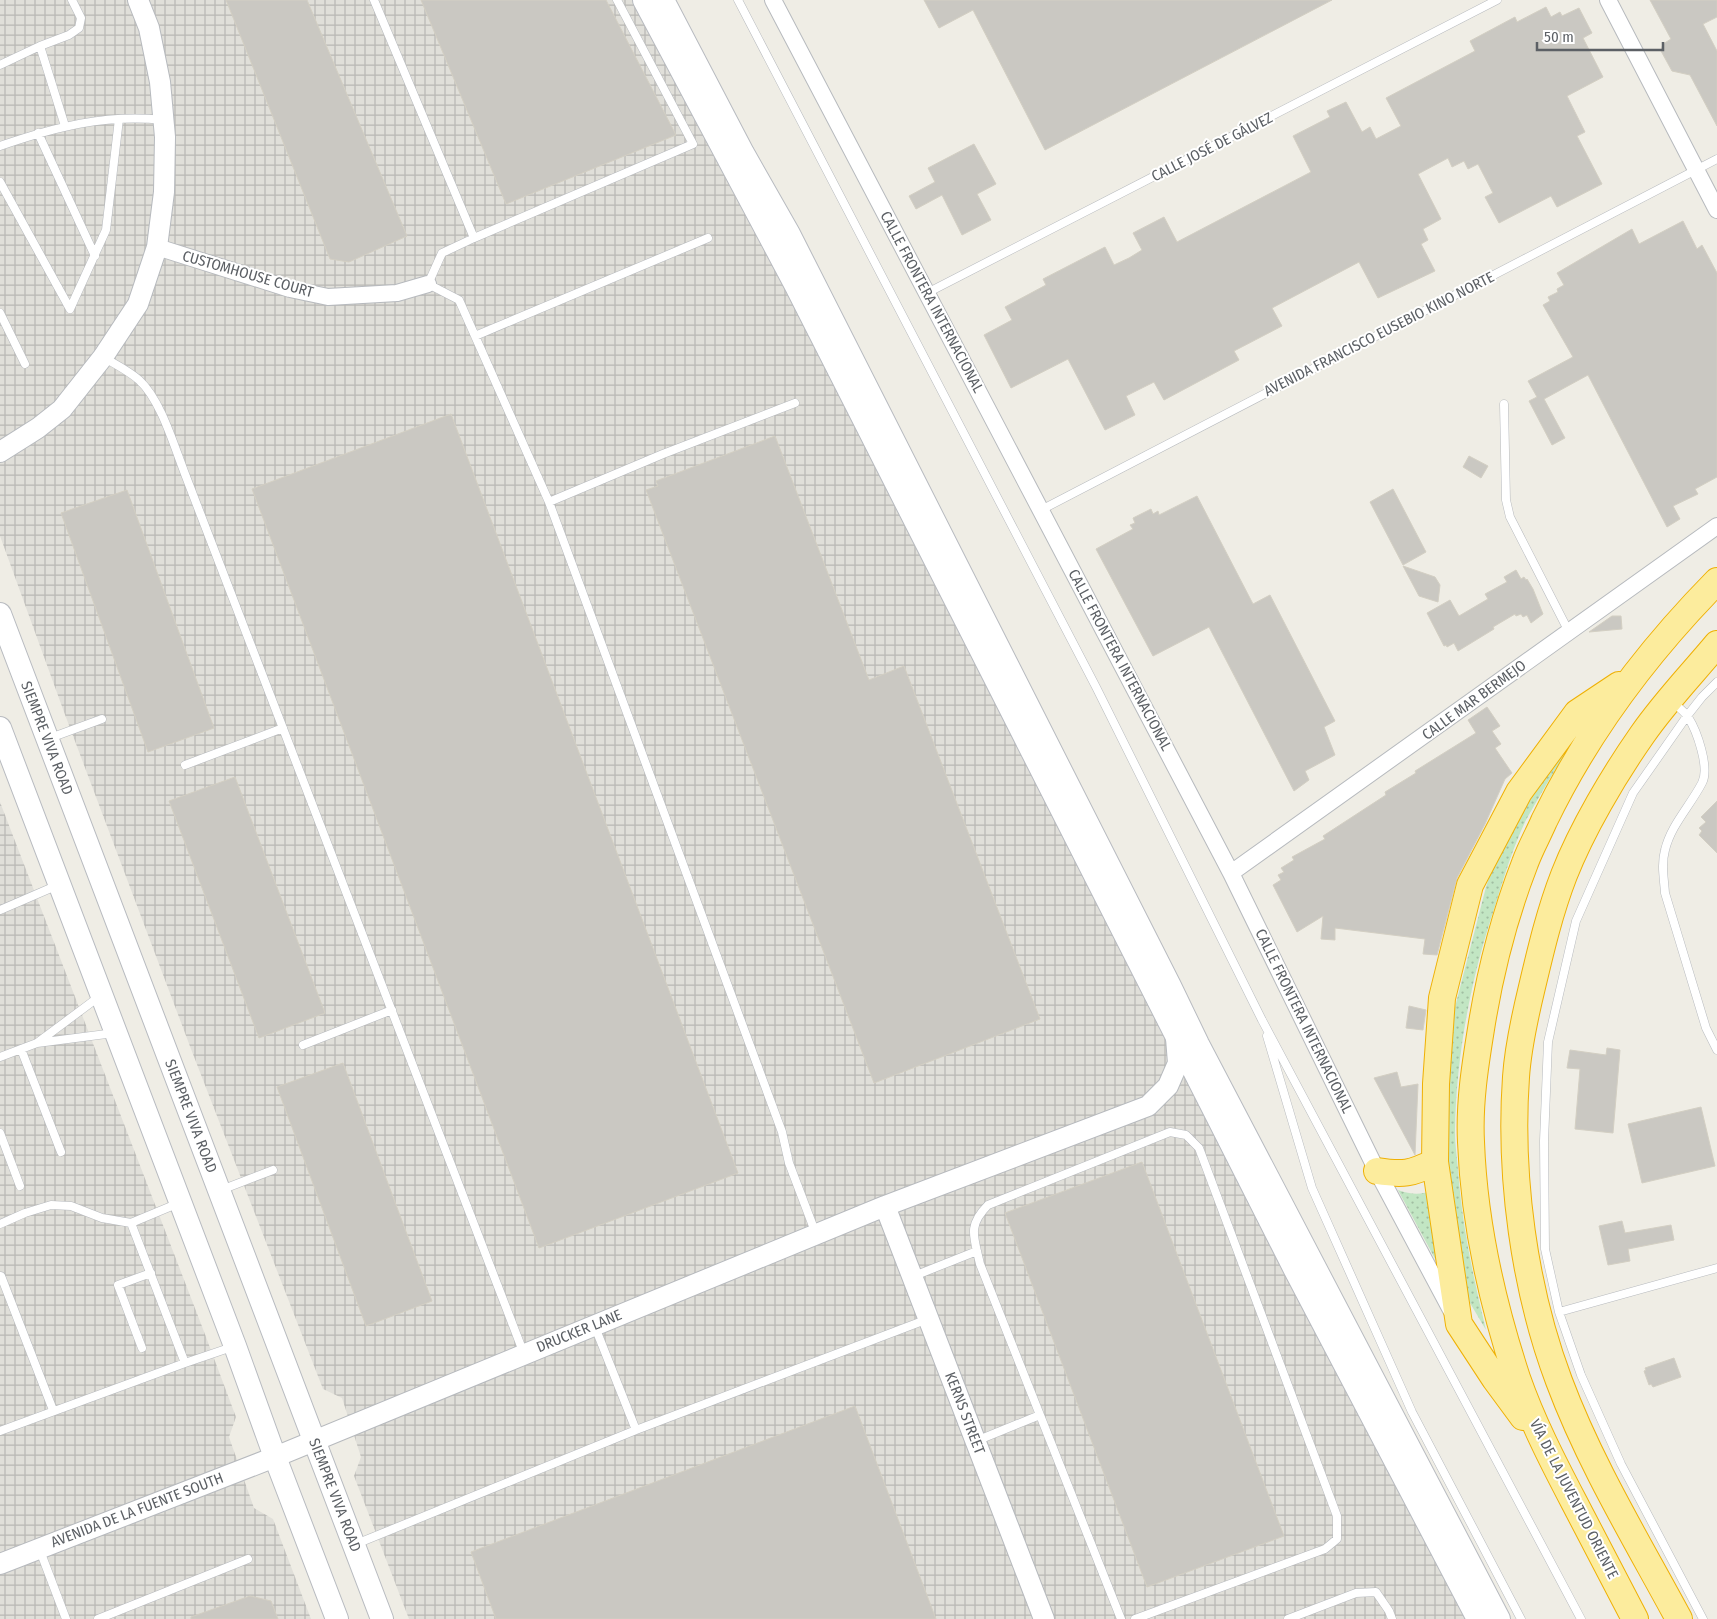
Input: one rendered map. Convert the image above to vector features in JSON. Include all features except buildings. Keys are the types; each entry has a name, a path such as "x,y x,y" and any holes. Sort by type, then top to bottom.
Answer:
{"highway":[{"name":"VÍA DE LA JUVENTUD ORIENTE","path":"1635,1619 1542,1441 1518,1380 1500,1323 1486,1264 1474,1193 1471,1139 1472,1086 1489,980 1500,936 1526,860 1557,795 1607,712 1694,604 1717,581"},
{"path":"1680,1619 1577,1426 1558,1379 1543,1330 1523,1249 1517,1184 1516,1076 1525,1020 1544,933 1564,874 1586,827 1642,734 1679,708 1717,644"},
{"path":"1542,1441 1495,1379 1459,1324 1435,1162 1436,1084 1442,998 1470,885 1518,792 1577,714 1635,675"},
{"path":"1377,1171 1398,1174 1416,1172 1435,1162"}],"main road":[{"path":"644,0 792,278 1294,1268 1478,1619"},
{"path":"664,0 743,153 789,234 1198,1044 1499,1619"},
{"name":"SIEMPRE VIVA ROAD","path":"0,614 382,1619"},
{"path":"1,731 181,1202 337,1619"}],"street":[{"path":"0,452 38,428 62,409 103,357 138,304 157,247 164,192 165,137 160,82 149,28 138,0"},
{"name":"CALLE FRONTERA INTERNACIONAL","path":"773,0 1231,874 1377,1171 1459,1324"},
{"path":"1608,0 1717,210"},
{"name":"CUSTOMHOUSE COURT","path":"157,247 290,289 328,297 397,293 428,284"},
{"name":"CALLE MAR BERMEJO","path":"1231,874 1717,526"},
{"name":"DRUCKER LANE","path":"275,1457 885,1206 1148,1106 1168,1086 1178,1063 1170,986"},
{"name":"KERNS STREET","path":"885,1206 1044,1619"},
{"name":"AVENIDA DE LA FUENTE SOUTH","path":"0,1564 275,1457"}],"lane":[{"path":"0,65 40,46 70,35 79,28 81,18 72,0"},
{"path":"374,0 474,238"},
{"path":"617,0 692,144 442,253 428,284 459,300 549,502 782,1132 789,1163 816,1234"},
{"path":"738,0 1092,678 1262,1020 1581,1619"},
{"name":"CALLE JOSÉ DE GÁLVEZ","path":"927,293 1497,0"},
{"path":"40,46 65,126"},
{"path":"0,146 65,126 137,117 163,120"},
{"path":"0,182 70,309 106,230 119,119"},
{"path":"38,133 95,256"},
{"name":"AVENIDA FRANCISCO EUSEBIO KINO NORTE","path":"1041,510 1717,159"},
{"path":"474,336 708,238"},
{"path":"0,313 25,364"},
{"path":"103,357 138,379 152,395 185,474 524,1354"},
{"path":"549,502 794,403"},
{"path":"1504,404 1506,500 1510,517 1569,632"},
{"path":"1703,1619 1621,1464 1581,1375 1560,1312 1545,1249 1544,1141 1548,1042 1576,921 1633,793 1679,708 1702,697 1717,682"},
{"path":"1679,708 1700,744 1704,763 1703,781 1672,831 1664,851 1662,870 1666,893 1706,1028 1717,1050"},
{"path":"48,739 102,719"},
{"path":"185,765 283,728"},
{"path":"0,910 60,885"},
{"path":"37,1043 102,995"},
{"path":"303,1045 392,1010"},
{"path":"1262,1020 1312,1188 1412,1412 1521,1619"},
{"path":"0,1057 37,1043 116,1033"},
{"path":"21,1049 61,1152"},
{"path":"1121,1619 980,1264 973,1232 978,1214 988,1205 1170,1132 1186,1135 1199,1148 1337,1516 1338,1539 1325,1550 1135,1619"},
{"path":"0,1133 20,1186"},
{"path":"219,1191 273,1170"},
{"path":"0,1224 16,1216 51,1205 71,1206 102,1218 131,1223 181,1202"},
{"path":"131,1223 184,1363"},
{"path":"912,1277 977,1251"},
{"path":"1560,1312 1717,1268"},
{"path":"142,1348 118,1285 151,1273"},
{"path":"0,1275 53,1410"},
{"path":"354,1545 636,1430 928,1319"},
{"path":"595,1325 636,1430"},
{"path":"0,1431 53,1410 235,1346"},
{"path":"976,1441 1040,1415"},
{"path":"39,1548 66,1619"},
{"path":"98,1619 248,1560"},
{"path":"1288,1619 1356,1593 1376,1592 1392,1619"}],"shaded area":[{"path":"0,0 672,0 1359,1331 1504,1619 409,1619 354,1476 361,1457 342,1398 323,1389 191,1049 0,536"},
{"path":"0,802 236,1417 229,1437 254,1508 273,1519 311,1619 0,1619"}],"green space":[{"path":"1591,713 1541,793 1517,841 1486,933 1466,1017 1458,1074 1455,1142 1465,1230 1486,1330 1470,1303 1450,1200 1446,1135 1454,1011 1486,887 1500,844 1516,813"},
{"path":"1398,1190 1416,1194 1434,1190 1447,1281"}]}
